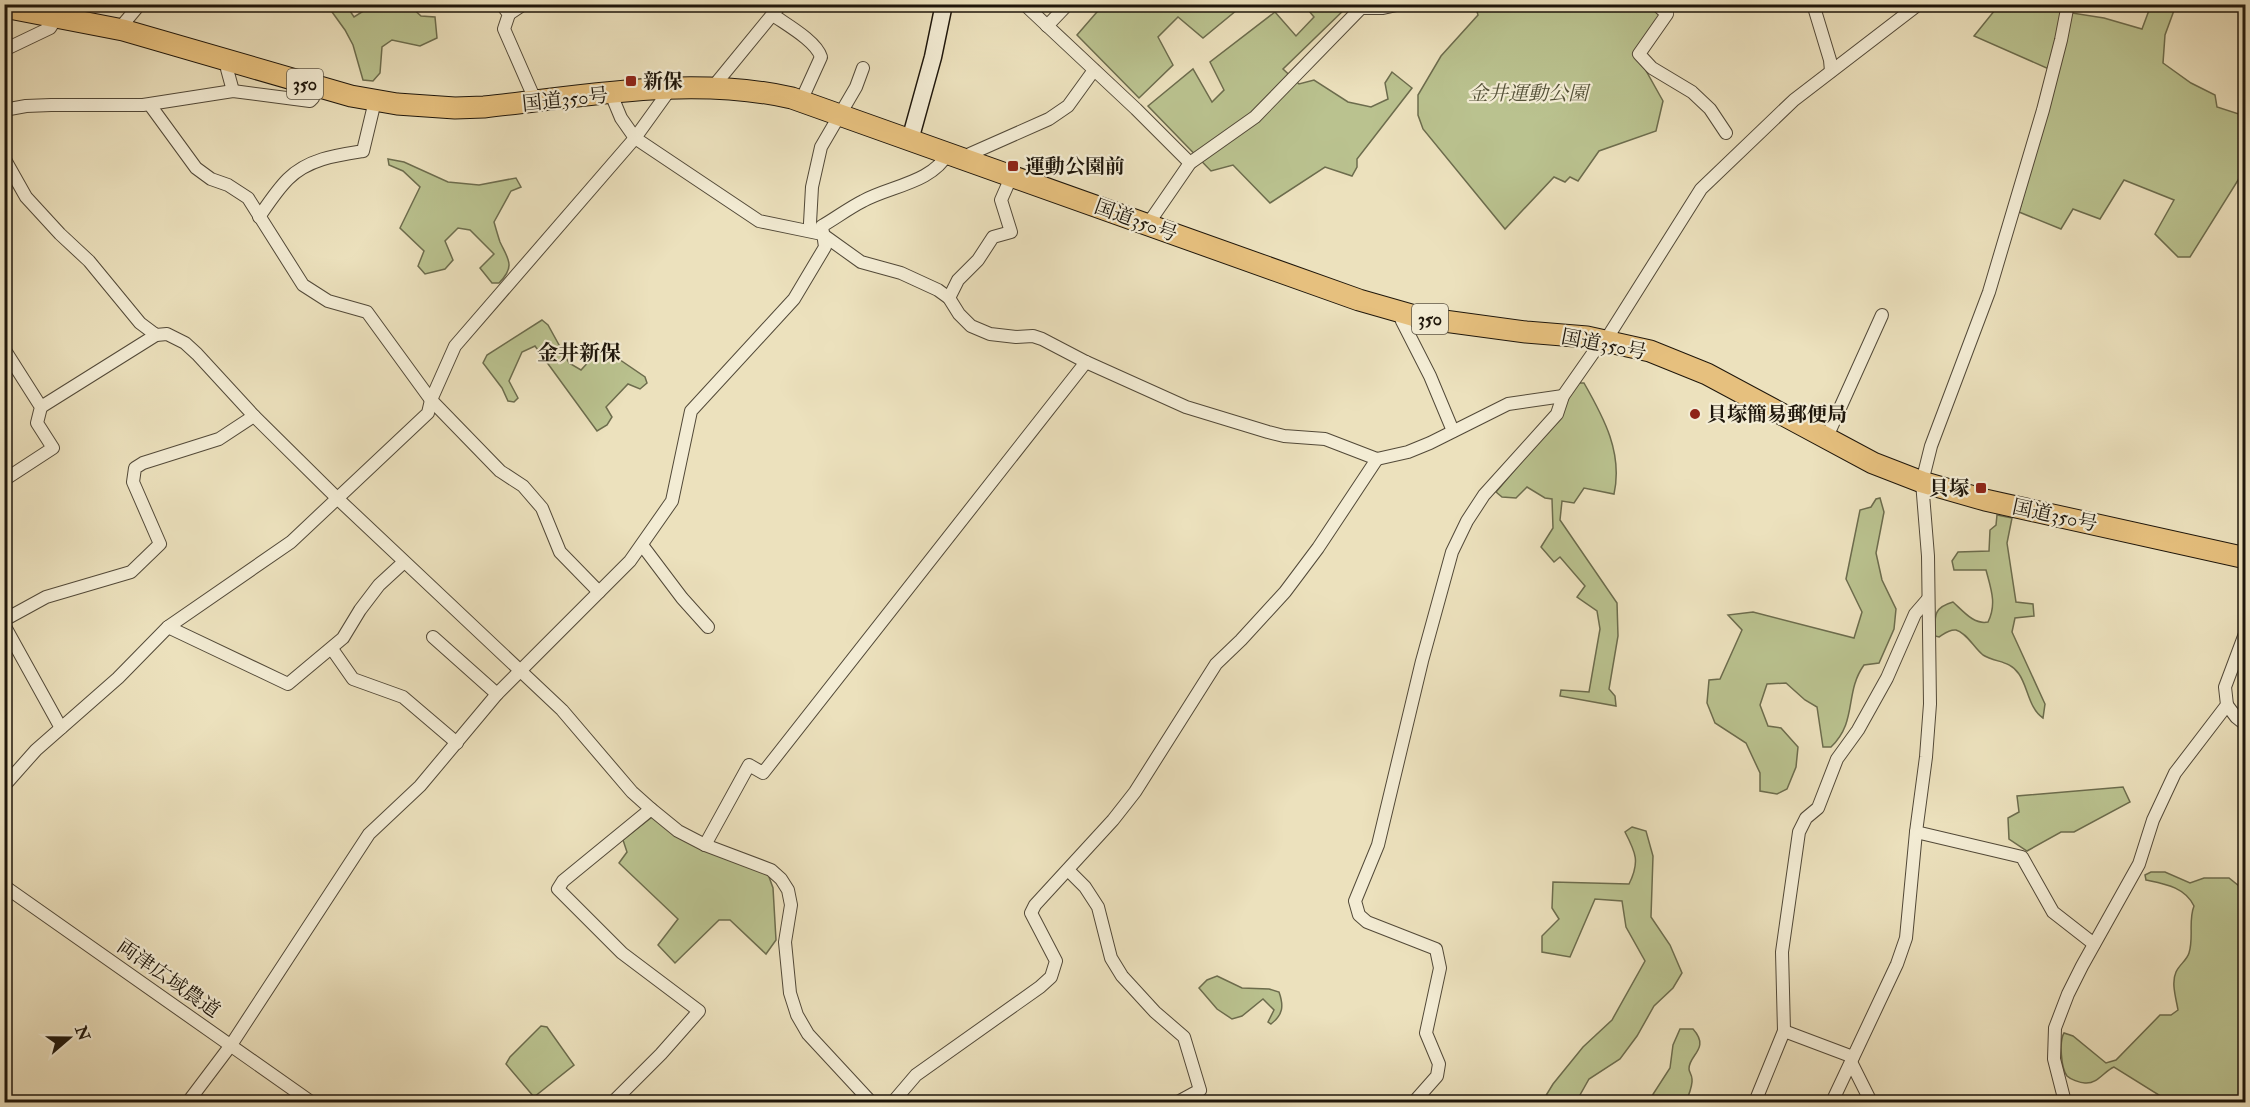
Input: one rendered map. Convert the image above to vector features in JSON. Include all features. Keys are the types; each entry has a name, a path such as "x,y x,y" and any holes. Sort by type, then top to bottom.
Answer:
{"highway":[{"name":"国道350号","path":"4,7 123,30 316,88 375,101 455,108 671,88 713,87 767,92 801,101 1400,313 1479,326 1603,340 1650,351 1707,374 1873,463 1922,482 1985,500 2246,558"}],"street":[{"path":"123,30 125,22 140,4"},
{"path":"524,4 505,9 504,29 536,102"},
{"path":"713,87 782,4"},
{"path":"910,140 933,57 944,4"},
{"path":"1024,4 1190,163"},
{"path":"1047,26 1068,4"},
{"path":"1148,224 1190,163 1255,117 1361,8 1383,8 1401,4"},
{"path":"1656,4 1666,14 1639,54 1652,68 1692,92 1710,109 1726,133"},
{"path":"1813,4 1832,70"},
{"path":"1414,1102 1437,1076 1439,1064 1426,1033 1440,959 1436,950 1367,922 1359,915 1355,901 1378,845 1422,661 1452,552 1467,521 1484,495 1557,414 1563,396 1609,335 1701,189 1794,100 1919,4"},
{"path":"1832,1102 1897,964 1906,938 1930,704 1929,599 1922,482 1931,446 1989,292 2043,110 2068,4"},
{"path":"773,15 820,53 821,57 801,101"},
{"path":"4,50 50,28 57,17"},
{"path":"188,1102 231,1045 369,834 420,786 497,694 630,561 672,501 677,488 684,435 691,411 794,299 825,247 810,224 813,187 821,147 856,87 863,68"},
{"path":"227,69 233,91"},
{"path":"817,233 822,226 863,201 921,177 944,160 970,154 1048,119 1068,106 1095,70"},
{"path":"4,110 51,105 150,105 233,91 310,100 316,88"},
{"path":"4,786 36,750 118,678 168,627 291,542 428,413 431,400 455,346 635,138 671,88"},
{"path":"612,94 621,118 635,138 759,221 817,233 861,262 920,281 938,290 948,298 958,314 971,326 990,334 1033,336 1042,339 1086,362 1186,407 1284,436 1325,439 1377,459 1408,452 1508,404 1563,396"},
{"path":"259,217 288,179 299,170 319,160 363,151 375,101"},
{"path":"150,105 195,168 248,198 303,285 328,301 367,312 431,400 500,471 523,486 542,508 560,552 599,592"},
{"path":"4,158 26,196 60,234 89,261 140,323 156,335"},
{"path":"948,298 958,280 978,260 993,237 1011,232 1001,200 1012,175"},
{"path":"1400,313 1453,431"},
{"path":"1826,439 1882,315"},
{"path":"4,480 53,448 37,423 41,407 156,335 167,334 185,343 254,417 337,498 562,710 632,792 678,831 705,845 771,870 788,890 791,905 785,942 786,967 790,993 797,1015 808,1034 870,1102"},
{"path":"4,352 41,407"},
{"path":"705,845 748,765 763,772 1086,362"},
{"path":"4,620 46,597 131,572 160,544 132,482 135,468 143,463 219,439 254,417"},
{"path":"893,1102 916,1075 1051,977 1056,961 1031,914 1035,905 1113,820 1135,792 1216,664 1285,592 1318,548 1377,459"},
{"path":"642,545 682,598 708,627"},
{"path":"168,627 288,684 343,638 379,585 404,562"},
{"path":"1755,1102 1784,1031 1782,952 1799,832 1806,818 1818,808 1837,759 1858,730 1887,678 1915,614 1929,599"},
{"path":"4,625 61,728"},
{"path":"2246,631 2225,687 2227,705 2246,725"},
{"path":"433,637 497,694"},
{"path":"332,649 353,679 403,698 457,743"},
{"path":"2065,1102 2054,1059 2055,1028 2068,994 2139,864 2153,820 2175,774 2227,705"},
{"path":"613,1102 661,1054 699,1011 622,952 558,889 563,881 651,809"},
{"path":"1916,832 2022,857 2053,912 2094,944"},
{"path":"1068,870 1085,887 1098,907 1111,958 1122,976 1155,1012 1184,1037 1200,1090 1178,1102"},
{"name":"両津広域農道","path":"4,886 311,1102"},
{"path":"1784,1031 1852,1059 1871,1102"}],"green space":[{"name":"金井運動公園","path":"1650,4 1659,11 1660,17 1635,51 1663,101 1656,131 1599,151 1578,181 1570,177 1565,182 1554,177 1505,229 1423,129 1418,115 1418,95 1441,56 1478,15 1475,5"},
{"path":"327,5 346,5 354,17 373,5 409,5 421,16 435,17 437,38 420,46 392,40 382,47 380,73 373,81 363,80 353,45"},
{"path":"1103,5 1126,7 1129,5 1243,5 1203,38 1178,17 1158,37 1173,65 1139,98 1077,35"},
{"path":"1304,5 1349,5 1283,69 1299,84 1314,80 1348,102 1371,107 1388,99 1385,83 1392,72 1412,88 1357,159 1357,167 1352,176 1325,167 1270,203 1233,165 1211,171 1148,106 1193,69 1212,102 1224,90 1210,62 1275,12 1296,36 1314,17"},
{"path":"1999,5 2060,5 2059,11 2104,18 2142,29 2151,5 2176,5 2165,35 2163,63 2191,83 2215,95 2217,107 2245,116 2245,169 2190,257 2178,257 2155,234 2174,200 2124,180 2100,219 2073,209 2061,229 2019,212 2058,73 1974,36"},
{"path":"388,159 404,162 448,182 479,185 516,178 521,187 511,191 494,222 509,263 507,272 499,283 492,283 480,268 494,254 470,230 458,228 445,241 453,260 445,269 425,274 418,266 424,251 400,228 420,187 403,171 389,165"},
{"path":"542,320 548,325 569,363 581,370 594,356 607,351 645,377 647,383 640,389 628,384 606,407 612,417 607,425 597,431 535,346 522,352 509,381 518,398 514,402 508,401 502,388 483,363 487,355"},
{"path":"1577,383 1584,383 1605,423 1614,450 1616,479 1614,494 1584,488 1574,503 1562,501 1560,520 1617,603 1618,636 1609,689 1615,696 1616,706 1560,696 1561,690 1589,692 1600,629 1597,611 1577,597 1585,586 1560,557 1554,562 1541,547 1553,528 1552,499 1545,498 1527,487 1516,498 1502,497 1496,492 1540,440"},
{"path":"1880,498 1884,512 1876,553 1882,580 1896,609 1894,629 1879,663 1864,665 1858,675 1845,727 1831,747 1823,747 1817,707 1805,700 1786,683 1767,684 1760,705 1768,726 1781,728 1798,747 1796,767 1787,789 1777,794 1760,791 1760,773 1746,743 1715,723 1707,703 1709,680 1720,679 1742,630 1728,615 1753,612 1854,638 1862,612 1846,579 1860,510 1871,507 1876,499"},
{"path":"1997,515 2012,518 2007,543 2016,602 2033,604 2034,616 2015,618 2012,632 2045,704 2043,718 2032,704 2022,679 2015,669 1983,655 1964,634 1956,630 1939,637 1935,636 1935,618 1938,610 1953,602 1973,619 1988,622 1993,603 1986,570 1954,570 1952,561 1958,552 1989,551 1990,530 1996,525"},
{"path":"2123,787 2130,802 2074,832 2061,832 2027,851 2009,839 2008,818 2019,812 2017,796"},
{"path":"652,817 768,874 773,888 776,940 766,954 730,920 719,920 675,963 658,945 678,919 619,863 627,852 623,840"},
{"path":"1632,827 1646,831 1653,856 1651,917 1670,945 1682,973 1673,988 1654,1006 1637,1036 1620,1059 1589,1079 1576,1102 1542,1102 1553,1084 1583,1047 1612,1020 1645,961 1626,927 1622,901 1595,899 1570,957 1542,952 1542,936 1559,919 1552,908 1553,882 1629,884 1635,870 1635,858 1625,832"},
{"path":"2151,872 2165,872 2190,883 2204,878 2229,878 2244,890 2246,895 2245,1102 2170,1102 2114,1067 2090,1083 2073,1080 2065,1072 2061,1048 2064,1033 2073,1036 2106,1063 2116,1060 2160,1015 2171,1015 2178,1010 2174,981 2177,969 2189,953 2191,917 2194,906 2180,890 2146,880 2145,875"},
{"path":"1217,976 1242,988 1269,989 1279,992 1282,1002 1280,1014 1271,1024 1268,1022 1274,1010 1263,999 1242,1016 1232,1019 1217,1009 1199,988 1207,980"},
{"path":"541,1026 547,1027 574,1065 534,1097 506,1064 510,1057"},
{"path":"1680,1029 1693,1029 1700,1042 1690,1064 1692,1082 1686,1102 1648,1102 1670,1068 1673,1045"}],"place":[{"name":"新保","path":"631,81"},
{"name":"運動公園前","path":"1013,166"},
{"name":"貝塚簡易郵便局","path":"1695,414"},
{"name":"貝塚","path":"1981,488"}],"district":[{"name":"金井新保","path":"579,353"}]}
